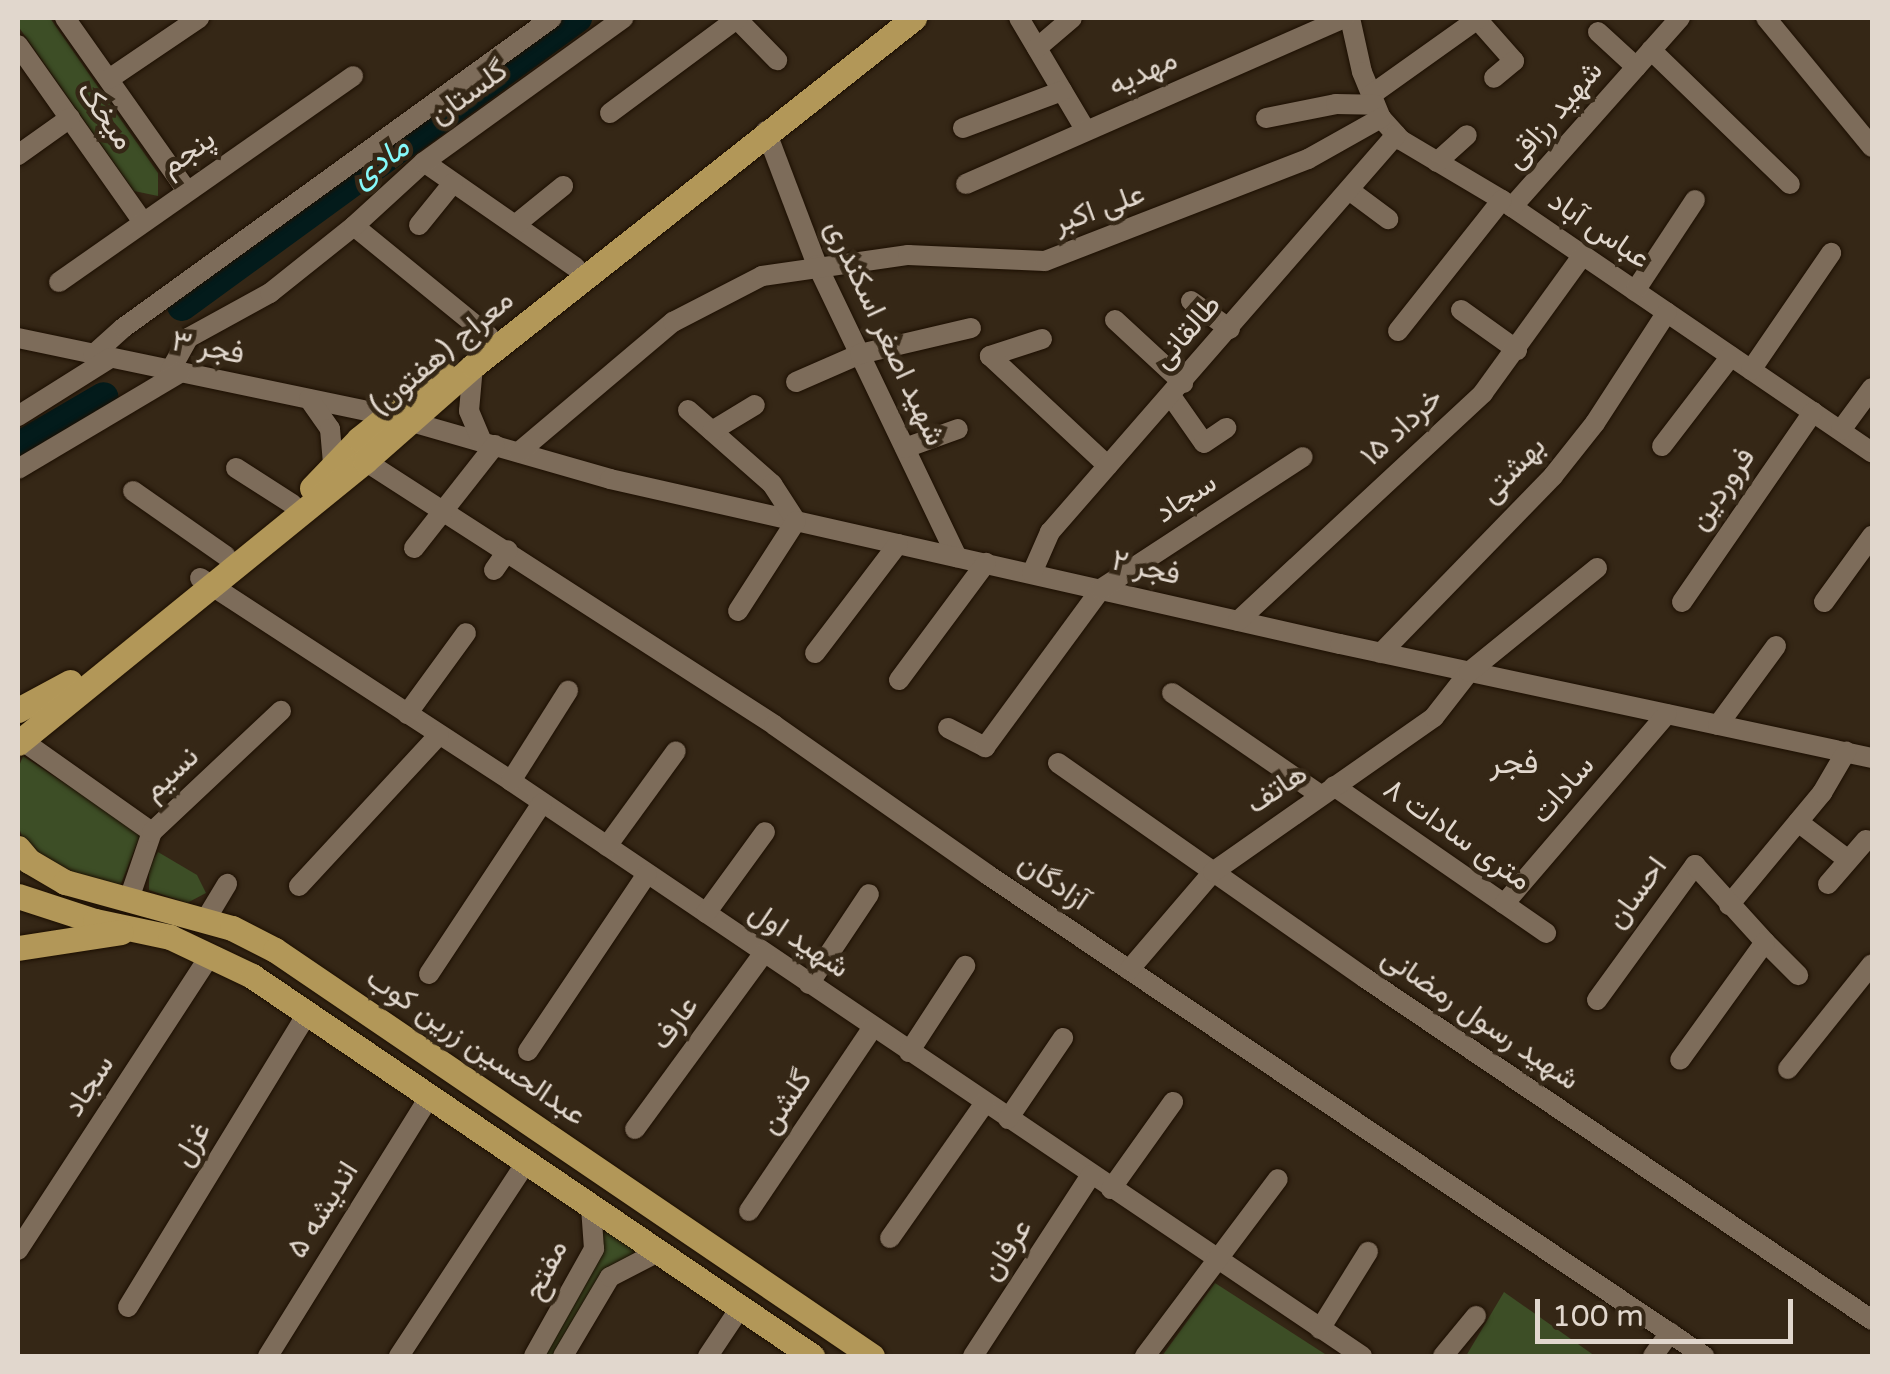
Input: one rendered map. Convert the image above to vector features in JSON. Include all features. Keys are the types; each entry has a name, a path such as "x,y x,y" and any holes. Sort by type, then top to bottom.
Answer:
{"main road":[{"name":"معراج (هفتون)","path":"19,741 206,582 226,556 292,504 333,465 472,366 766,131 843,65 890,18"},
{"name":"معراج (هفتون)","path":"18,710 73,680 365,461 398,419 489,336 575,266 843,65 914,18"},
{"name":"عبدالحسین زرین کوب","path":"21,856 65,882 232,928 290,960 872,1356"},
{"path":"18,896 137,929 210,956 308,1012 812,1356"},
{"path":"18,948 137,929"}],"street":[{"name":"میخک","path":"66,18 187,191"},
{"path":"109,79 199,18"},
{"path":"18,416 101,356 123,328 552,18"},
{"name":"گلستان","path":"175,372 188,338 270,293 354,226 424,162 624,18"},
{"path":"610,113 737,18 776,60"},
{"path":"1019,18 1086,131"},
{"path":"1037,48 1072,18"},
{"name":"عباس آباد","path":"1348,18 1376,106 1396,134 1507,204 1872,452"},
{"name":"مهدیه","path":"966,184 1348,18"},
{"path":"1478,18 1514,61 1494,78"},
{"name":"علی اکبر","path":"519,452 674,322 762,276 817,265 908,255 1045,261 1308,159 1478,18"},
{"name":"شهید رزاقی","path":"1398,330 1507,204 1678,18"},
{"path":"1771,18 1872,147"},
{"path":"1598,32 1636,67"},
{"name":"میخک","path":"18,45 143,222"},
{"path":"1651,50 1790,184"},
{"name":"پنجم","path":"59,282 352,76"},
{"path":"963,128 1062,91"},
{"path":"1266,118 1336,104 1376,106"},
{"path":"18,155 70,118"},
{"name":"شهید اصغر اسکندری","path":"766,131 817,265 957,557"},
{"name":"طالقانی","path":"1032,573 1050,532 1396,134"},
{"path":"1437,162 1467,135"},
{"path":"424,162 575,266"},
{"path":"420,224 453,183"},
{"path":"514,225 563,186"},
{"path":"1350,190 1388,220"},
{"path":"1635,290 1695,200"},
{"path":"354,226 489,336"},
{"path":"1751,370 1831,253"},
{"name":"۱۵ خرداد","path":"1238,620 1483,393 1583,255"},
{"path":"1191,302 1230,329"},
{"path":"1461,310 1516,350"},
{"name":"بهشتی","path":"1381,653 1553,476 1595,423 1666,312"},
{"path":"1115,320 1177,389 1204,443 1226,428"},
{"path":"796,382 860,354 971,328"},
{"name":"فجر ۳","path":"18,338 398,419"},
{"path":"1042,339 990,356 1108,466"},
{"path":"1662,446 1731,356"},
{"path":"414,548 489,443 469,411 472,366"},
{"path":"18,469 175,372"},
{"path":"1840,430 1872,388"},
{"path":"309,399 330,429 333,465"},
{"path":"712,431 755,405"},
{"path":"688,410 772,484 796,521 738,611"},
{"name":"فروردین","path":"1682,602 1813,412"},
{"name":"فجر ۲","path":"398,419 610,479 1381,653 1872,758"},
{"path":"905,448 958,428"},
{"name":"سجاد","path":"1102,589 1303,457"},
{"name":"آزادگان","path":"365,461 774,725 1129,970 1704,1356"},
{"path":"236,468 292,504"},
{"path":"134,491 226,556"},
{"path":"815,653 898,544"},
{"path":"1824,602 1870,546"},
{"path":"494,570 508,550"},
{"path":"900,680 986,563"},
{"name":"هاتف","path":"1129,970 1160,929 1213,872 1434,717 1470,672 1597,568"},
{"name":"شهید اول","path":"206,582 512,781 1362,1356"},
{"path":"948,728 986,747 1102,589"},
{"path":"407,714 466,634"},
{"path":"1718,725 1776,646"},
{"path":"512,781 568,692"},
{"name":"۸ متری سادات","path":"1172,693 1546,934"},
{"name":"نسیم","path":"129,899 152,832 282,710"},
{"name":"سادات","path":"1504,904 1667,714"},
{"path":"299,886 439,734"},
{"path":"19,741 152,832"},
{"path":"607,846 676,750"},
{"path":"1798,975 1730,905 1798,822 1846,752"},
{"name":"شهید رسول رمضانی","path":"1058,763 1872,1320"},
{"path":"429,974 542,803"},
{"path":"1798,822 1846,859"},
{"path":"706,913 765,832"},
{"path":"1828,884 1866,840"},
{"name":"احسان","path":"1597,1000 1694,865 1730,905"},
{"path":"528,1051 648,874"},
{"path":"206,920 226,884"},
{"path":"809,984 870,894"},
{"path":"1680,1060 1765,942"},
{"name":"عارف","path":"635,1128 764,953"},
{"name":"سجاد","path":"18,1250 210,956"},
{"path":"1788,1069 1872,964"},
{"path":"909,1052 965,966"},
{"name":"غزل","path":"128,1308 308,1012"},
{"name":"گلشن","path":"749,1212 873,1027"},
{"path":"1008,1119 1063,1038"},
{"name":"اندیشه ۵","path":"268,1356 430,1096"},
{"path":"1111,1189 1174,1102"},
{"path":"890,1238 984,1103"},
{"path":"398,1356 526,1162"},
{"name":"عرفان","path":"973,1356 1091,1175"},
{"path":"1145,1356 1278,1179"},
{"name":"مفتح","path":"534,1356 594,1249 591,1207"},
{"name":"مفتح","path":"563,1356 610,1277 658,1252"},
{"path":"1320,1329 1368,1252"},
{"path":"708,1356 740,1308"},
{"path":"1443,1356 1476,1316"},
{"path":"1652,1356 1670,1334"}],"green space":[{"path":"18,18 50,18 158,173 158,196 134,191 18,26"},
{"path":"23,756 141,833 121,884 67,880 29,858 18,824 18,769"},
{"path":"158,852 197,875 206,893 187,903 149,890 149,867"},
{"path":"603,1224 639,1254 557,1356 539,1356"},
{"path":"1215,1283 1328,1356 1162,1356"},
{"path":"1504,1292 1595,1356 1466,1356"}],"waterway":[{"name":"مادی","path":"182,306 577,18"},
{"name":"مادی","path":"18,447 104,397"}],"district":[{"name":"فجر","path":"1514,763"}]}
